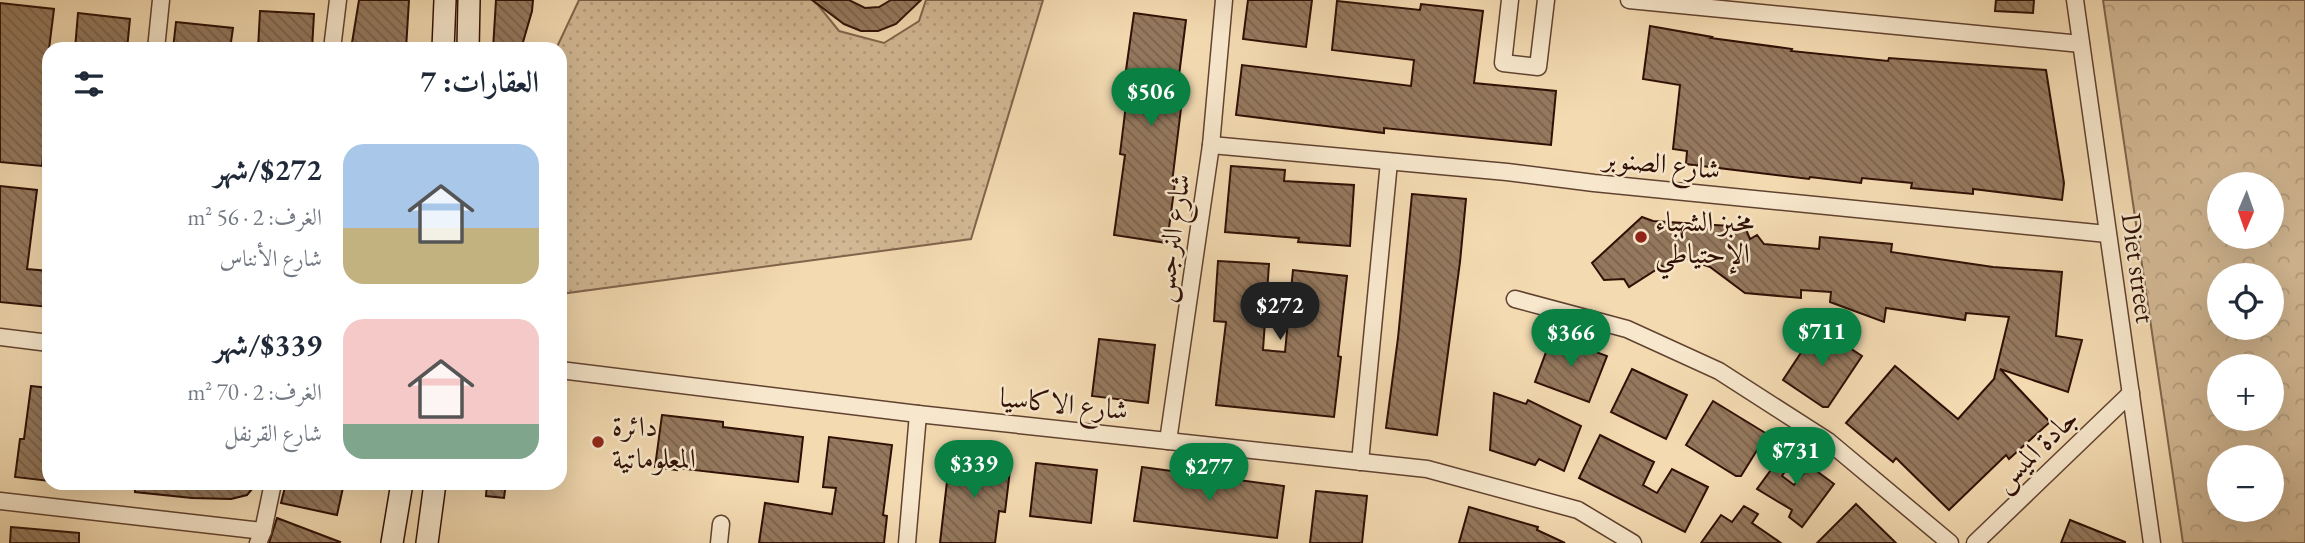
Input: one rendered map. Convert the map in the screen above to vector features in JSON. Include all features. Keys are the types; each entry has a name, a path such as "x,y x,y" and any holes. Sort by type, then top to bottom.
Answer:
{"main road":[{"path":"443,42 445,0"},
{"path":"468,42 469,0"},
{"path":"392,543 401,490"},
{"path":"427,543 434,490"}],"street":[{"path":"157,42 161,0"},
{"path":"333,42 338,0"},
{"name":"شارع النرجس","path":"1168,441 1211,145 1224,0"},
{"path":"1510,0 1503,63 1538,67 1546,0"},
{"path":"1629,0 2081,44"},
{"name":"Diet street","path":"2075,0 2152,543"},
{"name":"شارع الصنوبر","path":"1211,145 2107,234"},
{"path":"1360,462 1389,162"},
{"path":"1516,299 1627,329 1719,371 1828,441 1950,543"},
{"path":"0,337 42,342"},
{"name":"شارع الاكاسيا","path":"567,371 918,414 1427,469 1578,510 1633,543"},
{"name":"جادة الميس","path":"1975,543 2131,393"},
{"path":"907,543 918,414"},
{"path":"0,501 261,537 271,490"},
{"path":"719,543 721,524"}],"green space":[{"path":"579,0 814,0 839,31 884,43 919,21 926,0 1043,0 971,239 567,293 567,42 559,42"},
{"path":"2103,0 2305,0 2305,543 2183,543"}],"building":[{"path":"359,0 409,0 406,42 352,42"},
{"path":"496,0 533,0 523,42 493,42"},
{"path":"812,0 849,0 865,8 879,7 891,0 921,0 896,24 878,31 861,31 844,24"},
{"path":"1248,0 1312,0 1306,47 1243,39"},
{"path":"1996,0 2034,0 2033,13 1995,11"},
{"path":"1337,1 1420,10 1421,4 1483,11 1474,83 1556,91 1551,145 1384,128 1384,133 1236,115 1242,65 1411,86 1414,60 1332,50"},
{"path":"0,3 54,9 50,42 42,42 42,166 0,162"},
{"path":"260,11 314,14 312,42 258,42"},
{"path":"78,13 130,19 128,42 76,42"},
{"path":"1134,13 1186,20 1176,99 1182,100 1167,243 1114,235 1125,155 1120,154 1130,71 1126,70"},
{"path":"176,22 233,28 231,42 174,42"},
{"path":"1650,26 1792,49 1791,51 1888,61 1889,58 2046,70 2064,183 2062,200 1973,189 1973,194 1911,188 1912,183 1862,178 1861,183 1809,179 1686,164 1687,151 1673,149 1680,85 1643,79"},
{"path":"1231,166 1285,170 1284,181 1354,185 1350,246 1298,242 1299,238 1225,232"},
{"path":"0,186 37,190 27,269 42,270 42,306 0,302"},
{"path":"1412,194 1466,199 1437,435 1386,428"},
{"path":"1642,217 1653,221 1745,227 1750,239 1757,235 1764,244 1819,249 1820,237 1892,244 1891,252 1993,267 2062,272 2056,336 2082,340 2068,392 2000,369 2050,422 2009,459 2006,455 1949,510 1896,458 1893,462 1846,423 1895,366 1958,419 1994,379 2009,317 1966,313 1965,320 1886,308 1884,322 1830,302 1831,292 1801,290 1801,298 1745,293 1710,267 1681,257 1665,269 1662,266 1629,287 1624,279 1604,280 1592,263"},
{"path":"1218,261 1269,264 1263,350 1285,352 1293,270 1347,276 1334,417 1216,405 1226,322 1214,321"},
{"path":"1818,327 1862,356 1828,407 1823,407 1783,380"},
{"path":"1552,336 1607,356 1589,402 1535,382"},
{"path":"1099,339 1155,345 1148,403 1092,396"},
{"path":"1632,369 1687,395 1666,439 1611,412"},
{"path":"31,386 42,387 42,480 15,477 20,439 24,439"},
{"path":"1494,393 1526,404 1528,400 1581,426 1564,471 1539,459 1535,465 1490,450"},
{"path":"1713,401 1767,434 1741,476 1736,476 1686,445"},
{"path":"662,415 723,422 723,427 803,437 798,482 655,467"},
{"path":"1600,435 1654,462 1643,485 1657,493 1672,469 1708,487 1685,532 1579,478"},
{"path":"829,437 892,445 883,515 887,516 884,543 759,543 765,503 832,514 836,488 823,487"},
{"path":"1792,441 1801,447 1782,476 1794,485 1810,466 1834,484 1802,527 1789,517 1792,510 1757,489"},
{"path":"950,455 1011,462 1005,512 999,511 995,543 940,543"},
{"path":"1036,463 1097,470 1091,523 1030,516"},
{"path":"1142,467 1284,486 1277,538 1134,521"},
{"path":"251,490 247,495 231,499 135,492"},
{"path":"284,490 342,490 337,515 281,503"},
{"path":"486,490 505,490 504,498 486,496"},
{"path":"1316,491 1367,496 1362,543 1310,543"},
{"path":"1856,504 1896,543 1817,543"},
{"path":"1744,506 1758,514 1752,523 1781,543 1701,543 1721,515 1732,522"},
{"path":"1469,507 1538,527 1537,530 1565,543 1459,543"},
{"path":"277,518 340,542 269,543"},
{"path":"2070,520 2125,542 2125,543 2061,543"},
{"path":"11,527 79,533 79,543 10,543"}],"place":[{"name":"مخبز الشهباء الإحتياطي","path":"1641,237"},
{"name":"دائرة المعلوماتية","path":"598,442"}]}
